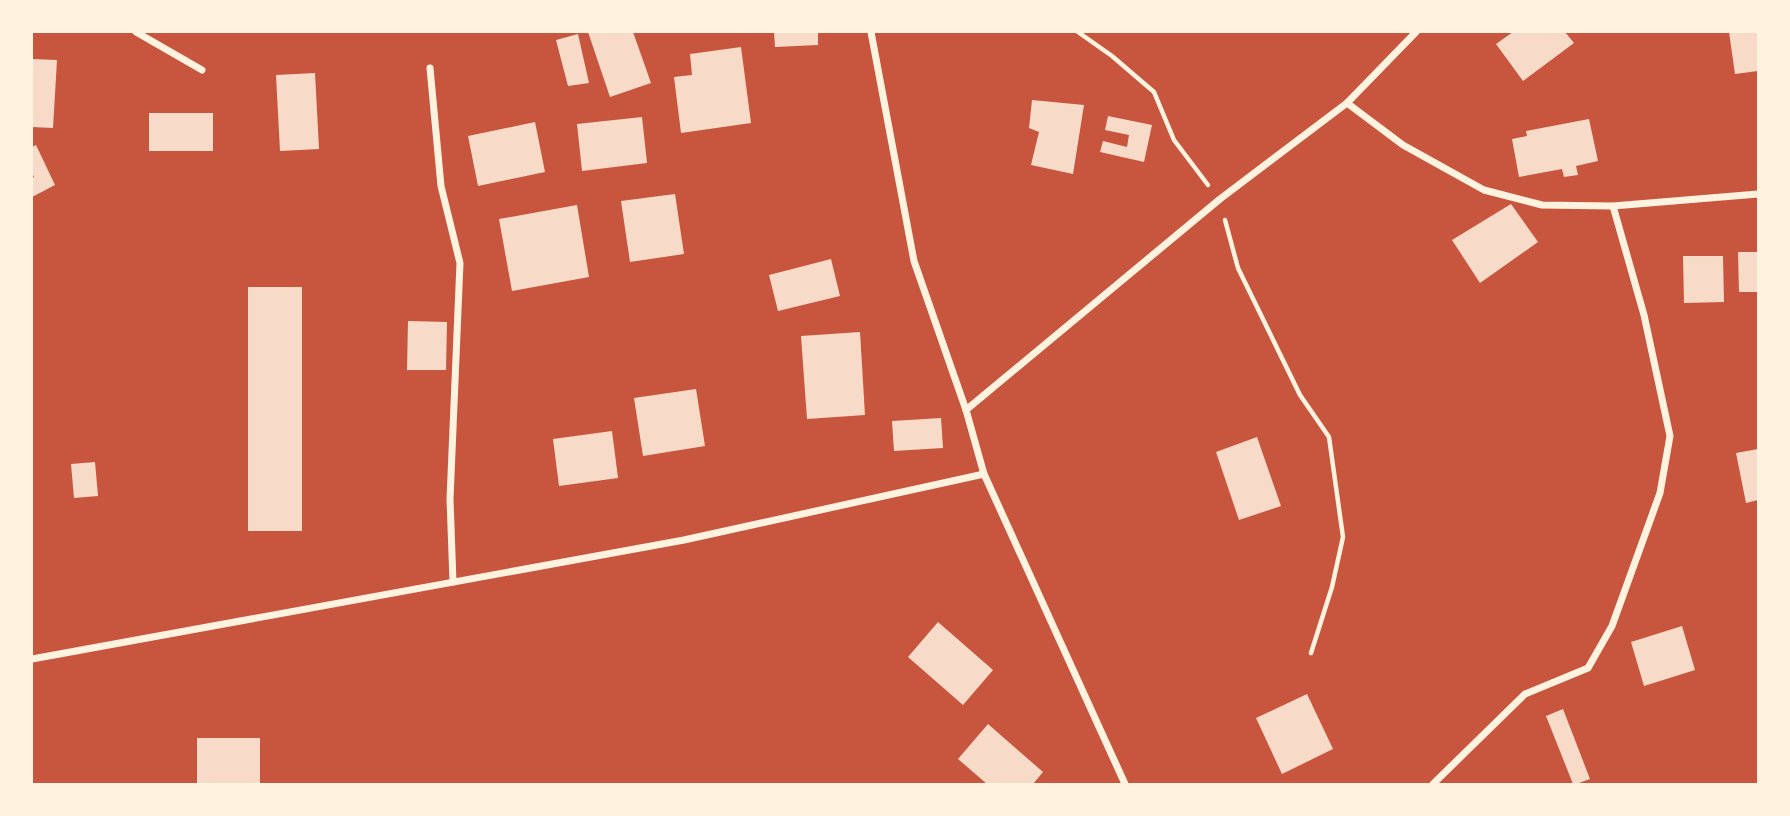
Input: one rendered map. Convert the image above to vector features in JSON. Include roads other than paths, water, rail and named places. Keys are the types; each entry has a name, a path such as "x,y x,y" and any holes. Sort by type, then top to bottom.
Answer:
{"street":[{"path":"136,32 202,70"},
{"path":"871,32 914,261 966,410 984,474 1125,785"},
{"path":"966,410 1220,199 1347,103 1416,32"},
{"path":"430,68 441,186 460,263 450,499 453,582"},
{"path":"1347,103 1403,145 1484,190 1542,205 1613,206 1759,194"},
{"path":"1433,785 1525,694 1588,668 1612,626 1660,493 1670,436 1644,315 1613,206"},
{"path":"32,659 684,540 984,474"}]}
